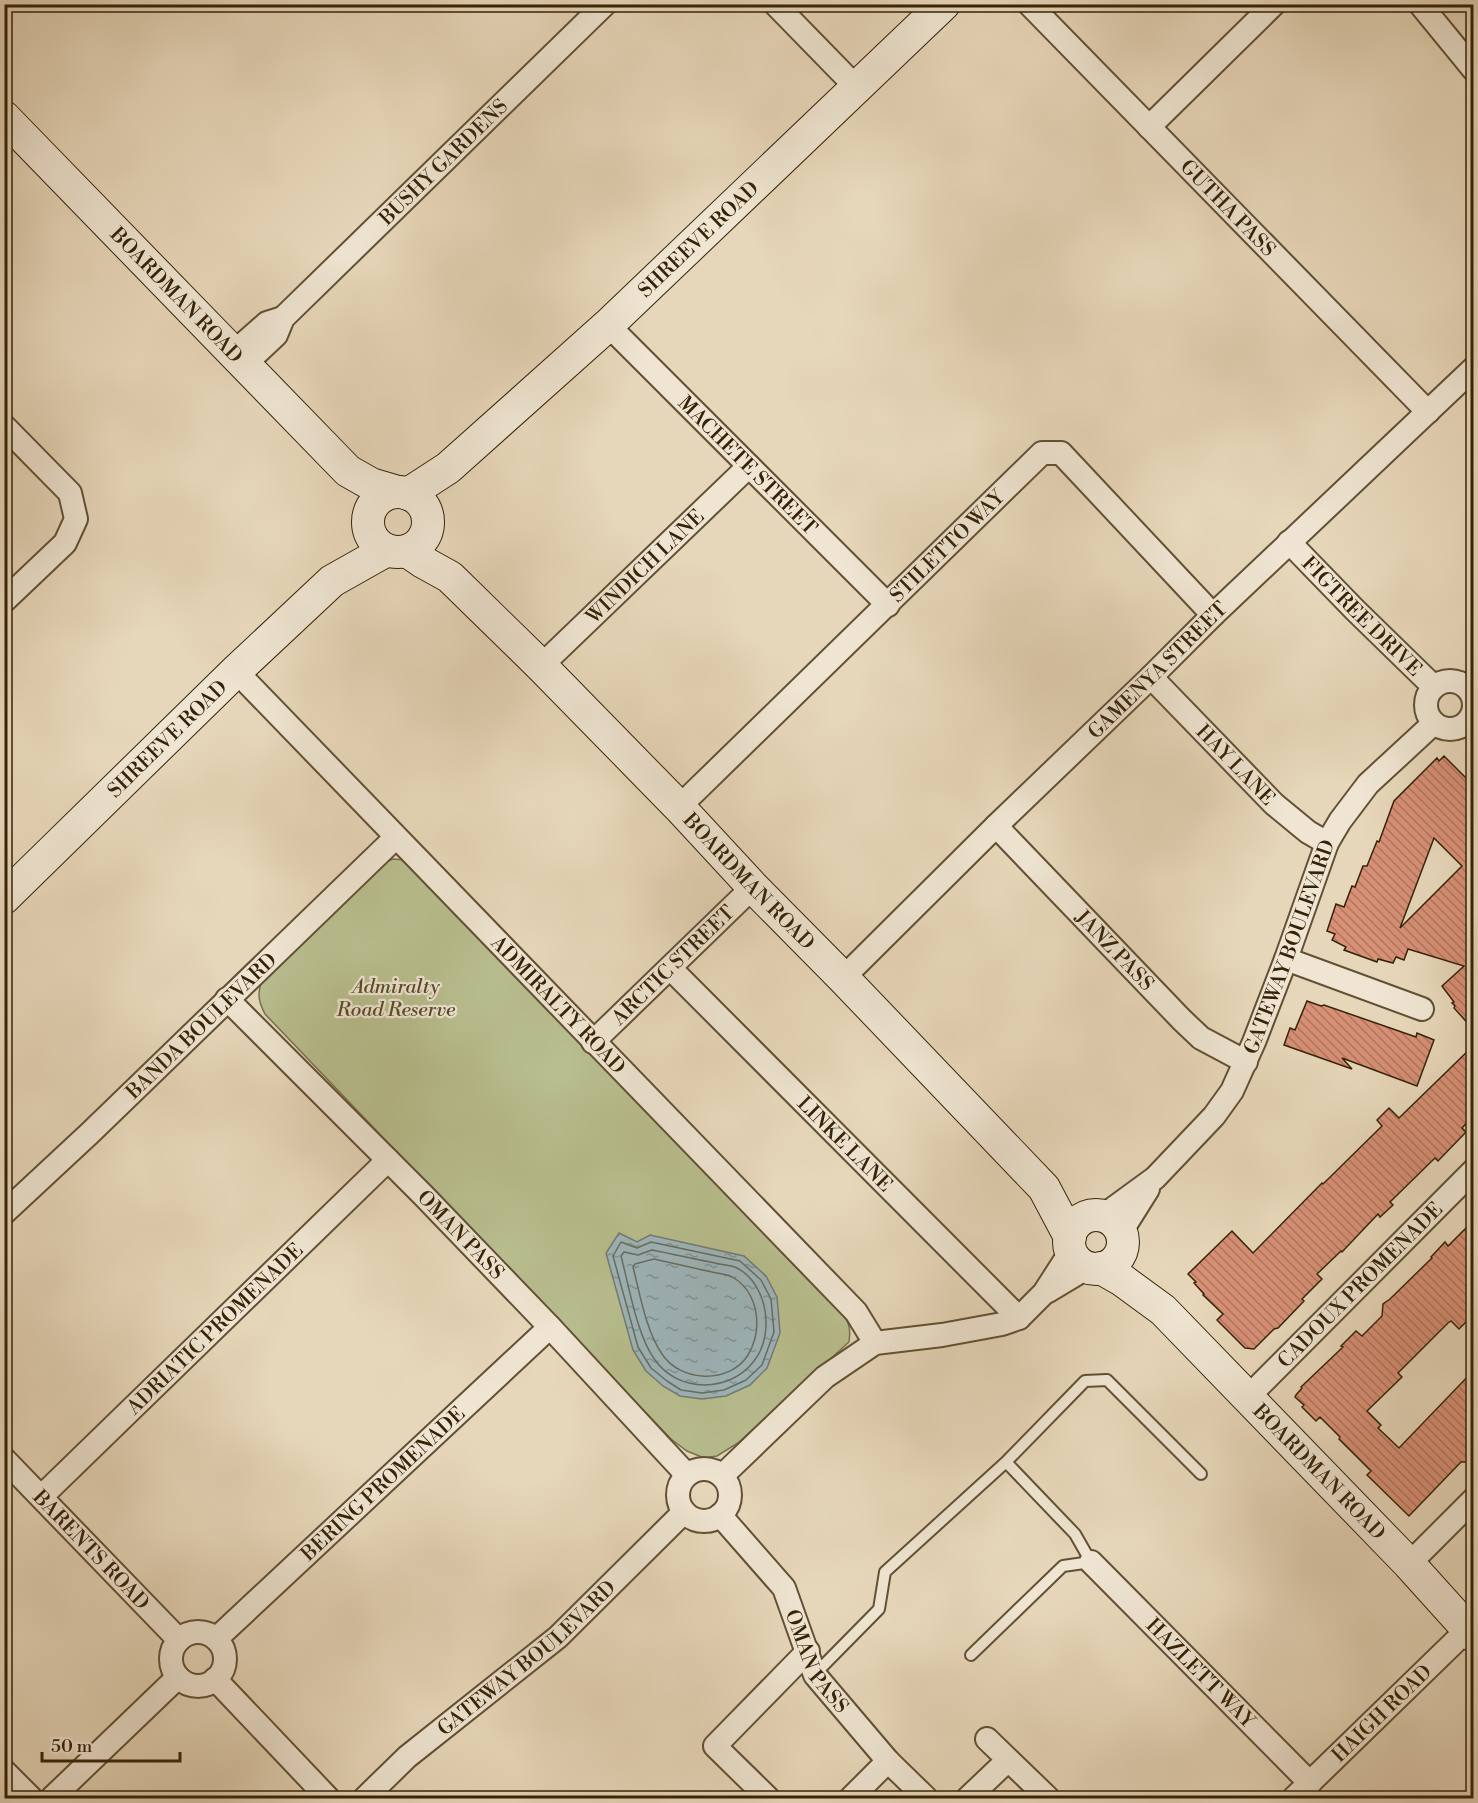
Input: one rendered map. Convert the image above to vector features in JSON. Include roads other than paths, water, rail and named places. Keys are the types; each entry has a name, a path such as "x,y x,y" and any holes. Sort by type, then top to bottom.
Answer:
{"street":[{"name":"BUSHY GARDENS","path":"239,359 267,323 283,318 605,4"},
{"path":"775,4 857,88"},
{"name":"SHREEVE ROAD","path":"4,898 236,671 332,582 355,546 399,522 448,468 608,325 944,4"},
{"name":"GUTHA PASS","path":"1029,4 1428,412"},
{"path":"1149,127 1274,4"},
{"path":"1420,4 1473,70"},
{"name":"BOARDMAN ROAD","path":"4,117 348,471 372,484 399,522 450,577 679,807 753,887 1044,1188 1082,1256 1122,1280 1163,1310 1409,1564 1471,1632"},
{"name":"MACHETE STREET","path":"608,325 888,605"},
{"name":"GAMENYA STREET","path":"843,978 1212,615 1473,368"},
{"path":"4,426 69,494 76,519 65,543 4,601"},
{"name":"STILETTO WAY","path":"679,807 1042,453 1061,453 1212,615"},
{"name":"WINDICH LANE","path":"541,666 749,466"},
{"name":"FIGTREE DRIVE","path":"1289,542 1434,687"},
{"name":"ADMIRALTY ROAD","path":"236,671 856,1312 875,1343"},
{"name":"HAY LANE","path":"1151,677 1281,811 1308,832 1327,843"},
{"path":"1447,682 1470,685 1473,701 1471,724 1448,729 1434,723 1426,710 1426,701 1434,687 1447,682"},
{"name":"GATEWAY BOULEVARD","path":"1111,1226 1214,1116 1232,1091 1246,1062 1286,959 1327,843 1340,821 1368,784 1434,723"},
{"name":"JANZ PASS","path":"996,826 1201,1038 1246,1062"},
{"name":"BANDA BOULEVARD","path":"4,1212 90,1133 396,838"},
{"name":"ARCTIC STREET","path":"593,1042 753,887"},
{"path":"1286,959 1422,1009"},
{"name":"LINKE LANE","path":"670,968 1018,1318"},
{"name":"OMAN PASS","path":"227,999 550,1327 687,1475"},
{"name":"ADRIATIC PROMENADE","path":"41,1497 388,1160"},
{"name":"CADOUX PROMENADE","path":"1247,1398 1473,1170"},
{"name":"BOARDMAN ROAD","path":"1044,1188 1111,1226 1163,1310"},
{"path":"1079,1221 1111,1226 1118,1257 1107,1266 1082,1256 1079,1221"},
{"path":"722,1476 825,1377 875,1343 942,1335 1002,1324 1018,1318 1082,1256"},
{"name":"BERING PROMENADE","path":"216,1639 550,1327"},
{"name":"BARENTS ROAD","path":"4,1459 179,1640"},
{"path":"701,1469 710,1469 722,1476 729,1488 728,1505 720,1515 706,1521 693,1519 684,1512 678,1501 679,1486 687,1475 701,1469"},
{"path":"1409,1564 1473,1499"},
{"name":"GATEWAY BOULEVARD","path":"365,1798 407,1757 558,1637 684,1512"},
{"name":"OMAN PASS","path":"720,1515 784,1588 808,1651 814,1675 888,1761 926,1798"},
{"name":"HAZLETT WAY","path":"1091,1562 1302,1791"},
{"path":"197,1632 216,1639 225,1659 215,1679 210,1683 196,1685 189,1684 178,1677 172,1662 174,1647 179,1640 190,1633 197,1632"},
{"name":"HAIGH ROAD","path":"1302,1791 1471,1632"},
{"path":"768,1798 715,1746 808,1651"},
{"path":"52,1798 178,1677"},
{"path":"215,1679 328,1798"},
{"path":"987,1739 1048,1798"},
{"path":"968,1798 1008,1760"},
{"path":"851,1798 888,1761"},
{"path":"4,1771 31,1798"}],"lane":[{"path":"814,1675 879,1609 885,1572 1006,1462 1084,1381 1107,1380 1201,1474"},
{"path":"971,1655 1064,1566 1091,1562 1075,1534 1006,1462"}],"water":[{"path":"619,1233 637,1242 650,1235 744,1256 766,1276 777,1297 780,1333 767,1368 750,1385 726,1396 702,1399 680,1396 663,1386 646,1371 633,1350 606,1253"}],"park label":[{"name":"Admiralty Road Reserve","path":"396,998"}]}
